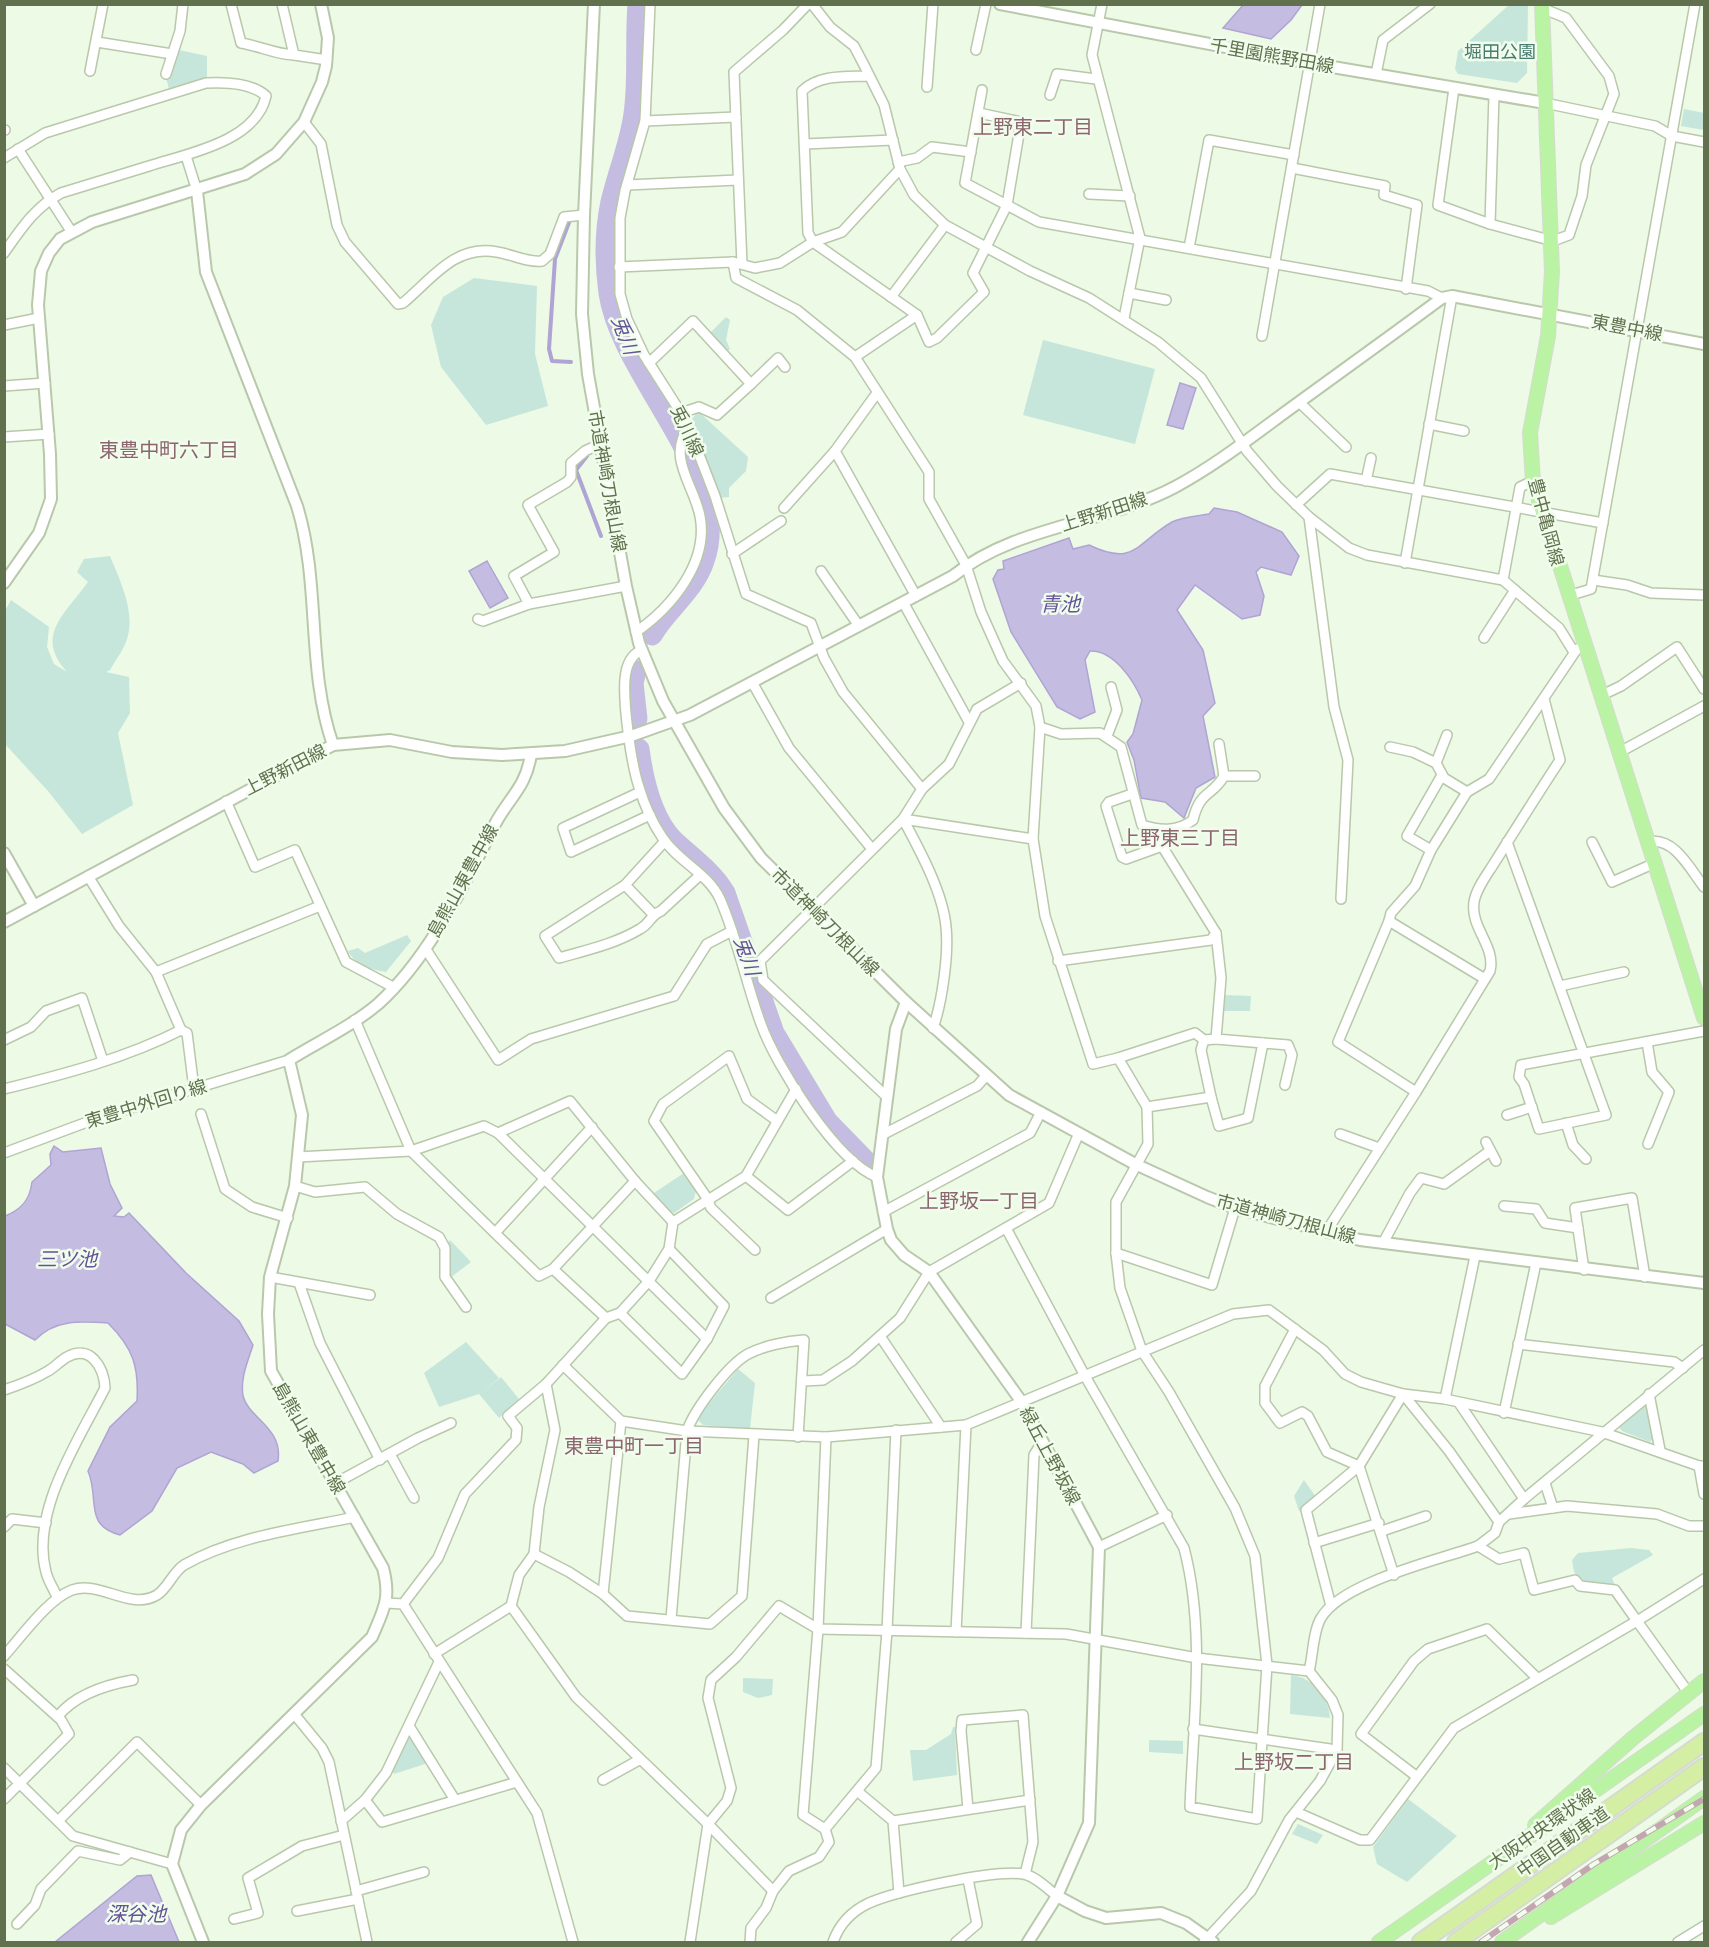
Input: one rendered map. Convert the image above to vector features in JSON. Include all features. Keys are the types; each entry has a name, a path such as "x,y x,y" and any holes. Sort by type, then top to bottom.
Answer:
{"highway":[{"name":"中国自動車道","path":"1421,1942 1704,1742"},
{"name":"中国自動車道","path":"1456,1942 1704,1767"}],"main road":[{"name":"豊中亀岡線","path":"1542,6 1553,241 1550,313 1530,433 1533,482 1540,512 1568,596 1579,648 1600,696 1704,1018"},
{"path":"1484,1870 1688,1692 1704,1681"},
{"name":"大阪中央環状線","path":"1379,1942 1704,1714"},
{"path":"1503,1942 1704,1798"},
{"path":"1503,1942 1569,1907 1704,1822"}],"street":[{"path":"90,71 103,4"},
{"path":"166,74 180,31 183,4"},
{"path":"231,4 241,43 265,47 273,54 327,60"},
{"path":"282,4 294,55"},
{"path":"4,583 35,541 46,517 51,491 49,434 39,318 41,271 49,254 60,239 71,231 92,222 197,191 245,174 276,154 304,122 322,82 327,60 328,38 321,4"},
{"name":"市道神崎刀根山線","path":"594,4 584,215 583,328 600,444 626,586 642,650 674,722 724,808 761,858 933,1028 1009,1095 1135,1164 1235,1208 1326,1232 1474,1256 1704,1284"},
{"name":"兎川線","path":"650,4 645,121 620,218 620,294 625,313 649,363 688,428 715,496 746,594 812,623 820,646 843,692 922,789"},
{"path":"808,4 783,30 734,72 738,180 736,278 797,309 855,357 930,472 929,499 966,565 981,612 1003,661 1036,706 1040,727 1033,839 1045,916 1058,961 1094,1064 1195,1033 1204,1040 1288,1045 1292,1056 1285,1085"},
{"path":"812,4 830,27 854,46 884,105 899,166 914,195 945,225 986,248 1089,298 1124,318 1158,342 1201,378 1242,444 1296,505 1349,548 1367,555 1405,563 1503,580 1579,648 1489,779 1467,792 1431,850 1415,886 1391,913 1338,1042 1416,1092"},
{"path":"927,87 933,4"},
{"path":"976,50 986,4"},
{"name":"千里園熊野田線","path":"1000,4 1310,63 1545,104"},
{"path":"1102,4 1092,55 1096,79 1140,238 1124,318"},
{"path":"1262,336 1320,4"},
{"path":"1376,74 1383,40 1430,4"},
{"path":"1568,596 1591,589 1593,580 1695,4"},
{"path":"1454,88 1438,205 1490,224 1553,241 1569,235 1582,196 1586,165 1614,94 1609,76 1566,18 1542,6"},
{"path":"96,42 172,54"},
{"path":"1050,95 1057,74 1096,79"},
{"path":"869,76 831,77 809,84 802,91 808,233 813,243 917,315 929,342 937,338 984,292 973,273 1007,205 1021,122 979,113"},
{"path":"4,159 45,133 206,84 222,82 260,90 266,96 264,105 240,130 217,144 51,199 39,207 21,227 4,253"},
{"path":"982,90 965,183 1039,222 1140,238 1406,289 1428,291 1447,297 1550,313"},
{"path":"1490,224 1494,95"},
{"path":"1545,104 1655,126 1672,136 1704,142"},
{"path":"645,121 736,117"},
{"path":"304,122 321,144 337,225 345,242 398,304 404,303 446,264 462,254 487,250 542,261 550,254 564,217 570,214 584,215"},
{"path":"805,144 893,140"},
{"path":"1189,248 1209,140 1294,155"},
{"path":"619,267 738,263 755,268 780,263 813,243 842,232 899,166 917,158 932,147 971,152"},
{"path":"18,149 71,231"},
{"path":"186,156 197,191 206,272 297,506 309,546 321,702 333,745"},
{"path":"1292,168 1385,186 1384,195 1417,206 1406,289"},
{"path":"627,185 738,180"},
{"path":"1089,194 1130,196"},
{"path":"891,297 945,225"},
{"path":"753,287 755,268"},
{"path":"1129,293 1166,300"},
{"path":"1405,563 1429,424 1447,297"},
{"name":"上野新田線","path":"4,922 333,745 390,740 452,752 531,754 565,751 630,736 674,722 916,596 991,552 1072,522 1129,506 1174,487 1242,444 1447,297"},
{"name":"東豊中線","path":"1550,313 1704,344"},
{"path":"855,357 917,315"},
{"path":"4,325 39,318"},
{"path":"649,363 693,321 751,384"},
{"path":"681,413 699,407 717,416 778,358 785,367"},
{"path":"4,386 45,383"},
{"path":"784,508 835,452 877,393"},
{"path":"1299,402 1346,447"},
{"path":"1429,424 1464,431"},
{"path":"636,632 654,618 679,589 691,572 699,550 702,531 700,516 678,455 682,439 688,428"},
{"path":"4,437 49,434"},
{"path":"530,604 514,576 554,552 528,505 567,482 571,477 571,463 585,451 600,444"},
{"path":"835,452 916,596"},
{"path":"1366,481 1371,458"},
{"path":"1296,505 1330,474 1603,523"},
{"path":"1503,580 1520,487 1533,482"},
{"path":"1309,517 1335,707 1348,760 1341,899"},
{"path":"732,554 781,521"},
{"path":"821,571 859,626"},
{"path":"1593,580 1627,585 1651,593 1704,595"},
{"path":"478,619 483,621 530,604 626,586"},
{"path":"1484,638 1515,590"},
{"path":"903,602 969,722"},
{"path":"1600,696 1621,686 1677,647 1704,689"},
{"path":"642,650 630,660 625,680 630,736 640,792 650,815 665,841 716,892 732,931 765,1034 796,1089 818,1124 853,1161 877,1177"},
{"path":"753,682 789,748 872,849"},
{"path":"887,1097 764,980 760,961 903,819 922,789 949,764 977,709 1021,683"},
{"path":"1107,736 1117,710 1111,687"},
{"path":"1326,1232 1416,1092 1485,979 1493,960 1474,918 1474,903 1477,892 1507,842 1560,760 1544,699"},
{"path":"1618,753 1704,706"},
{"path":"1040,727 1061,734 1107,736 1120,747 1142,825 1159,831 1184,827 1193,820 1197,805 1204,794 1218,786 1224,776 1218,744"},
{"path":"1436,763 1447,735"},
{"path":"1390,747 1413,752 1436,763 1442,775 1467,792"},
{"name":"島熊山東豊中線","path":"172,1864 181,1830 201,1805 372,1637 387,1603 387,1585 383,1568 271,1371 268,1314 270,1277 295,1186 302,1115 289,1060 377,1004 425,948 443,923 497,820 528,775 531,754"},
{"path":"1431,850 1407,836 1442,775"},
{"path":"1224,776 1255,776"},
{"path":"640,792 563,828 571,852 650,815"},
{"path":"1132,794 1109,802 1106,807 1122,856 1126,859 1162,846"},
{"path":"226,801 255,867 295,850 346,962 393,987"},
{"path":"903,819 1033,839"},
{"path":"903,819 929,869 946,926 940,1010 933,1028"},
{"path":"1159,831 1162,846 1216,933 1221,978 1216,1039"},
{"path":"665,841 625,885 545,936 559,958 612,944 643,928 653,914 661,911 700,875"},
{"path":"1507,842 1560,986 1584,1054 1606,1115 1539,1129 1524,1084 1519,1077 1521,1065 1584,1054 1704,1031"},
{"path":"1592,842 1612,882 1655,863"},
{"path":"1648,842 1665,842 1673,848 1704,887"},
{"path":"4,853 34,906"},
{"path":"88,876 119,926 156,972 181,1030 187,1033 194,1089"},
{"path":"625,885 653,914"},
{"path":"156,972 320,906"},
{"path":"1389,921 1485,979"},
{"path":"425,948 498,1060 531,1039 674,996 707,944 732,931"},
{"path":"1058,961 1211,940 1216,933"},
{"path":"1560,986 1624,972"},
{"path":"4,1040 31,1027 46,1011 82,998 103,1061"},
{"name":"緑丘上野坂線","path":"906,1002 896,1029 877,1177 887,1229 891,1240 904,1255 929,1272 1021,1401 1099,1547"},
{"path":"355,1020 411,1150 539,1276 553,1269 591,1225 635,1181"},
{"path":"4,1089 54,1077 103,1061 150,1045 181,1030"},
{"path":"1204,1040 1201,1050 1219,1126 1248,1119 1263,1043"},
{"path":"1647,1042 1652,1072 1669,1092 1648,1144"},
{"path":"755,1250 711,1208 707,1198 654,1121 663,1104 729,1056 747,1099 776,1120"},
{"path":"1006,1228 1085,1376 1184,1548 1190,1572 1197,1658 1190,1807 1257,1819 1267,1665 1255,1556 1235,1508 1169,1392 1142,1351 1120,1288 1116,1253 1116,1202 1148,1144 1147,1107 1118,1058"},
{"name":"東豊中外回り線","path":"4,1153 98,1118 289,1060"},
{"path":"882,1136 977,1086 986,1076"},
{"path":"403,1604 438,1558 465,1494 516,1440 517,1428 508,1416 546,1384 606,1317 620,1313 649,1281 669,1249 673,1222 707,1198 746,1176 776,1120 796,1089"},
{"path":"1147,1107 1211,1097"},
{"path":"498,1133 570,1101 635,1181 673,1222"},
{"path":"1506,1115 1532,1107"},
{"path":"883,1212 1030,1133 1041,1112"},
{"path":"201,1114 225,1189 252,1207 288,1218"},
{"path":"1566,1123 1573,1145 1586,1159"},
{"path":"298,1157 411,1150 484,1126 498,1133 707,1339"},
{"path":"495,1233 592,1127"},
{"path":"803,1382 824,1380 852,1361 900,1318 929,1272 1048,1203 1079,1133"},
{"path":"1340,1134 1379,1148"},
{"path":"1383,1243 1410,1193 1421,1179 1444,1184 1488,1147 1496,1161"},
{"path":"746,1176 788,1210 800,1204 853,1161"},
{"path":"295,1186 315,1192 365,1187 397,1214 439,1237 445,1248 445,1276 466,1307"},
{"path":"1584,1270 1575,1208 1632,1198 1645,1277"},
{"path":"1504,1206 1536,1209 1545,1223 1578,1228"},
{"path":"1116,1253 1212,1285 1235,1208"},
{"path":"771,1298 887,1229"},
{"path":"620,1313 682,1374 707,1339 724,1306 669,1249"},
{"path":"1445,1399 1474,1256"},
{"path":"1504,1413 1536,1263"},
{"path":"553,1269 606,1317"},
{"path":"270,1277 370,1295"},
{"path":"299,1283 320,1343 380,1460"},
{"path":"563,1365 621,1421 687,1431 826,1437 966,1425 1233,1314 1269,1310 1323,1350 1345,1374 1361,1382 1403,1394 1445,1399 1602,1432 1659,1450 1702,1466 1704,1494"},
{"path":"1295,1329 1265,1386 1265,1403 1280,1423 1302,1412 1308,1416 1327,1452 1359,1466 1394,1575"},
{"path":"879,1336 941,1427"},
{"path":"671,1619 687,1431 692,1417 738,1361 750,1353 804,1340 798,1437"},
{"path":"1518,1344 1674,1362 1683,1368"},
{"path":"1309,1671 1321,1618 1331,1606 1355,1588 1478,1546 1496,1533 1500,1522 1524,1499 1602,1432 1704,1350"},
{"path":"4,1390 49,1371 68,1357 78,1353 93,1357 101,1366 105,1388 56,1485 46,1523 44,1551 46,1573 57,1597"},
{"path":"341,1821 365,1800 386,1773 409,1726 436,1658 511,1606 519,1575 534,1554 539,1507 555,1430 546,1384"},
{"path":"1331,1606 1305,1510 1359,1466 1403,1394"},
{"path":"1403,1394 1449,1451 1500,1522"},
{"path":"1649,1394 1659,1450"},
{"path":"1459,1403 1524,1499"},
{"path":"603,1594 621,1421"},
{"path":"334,1484 451,1423"},
{"path":"956,1632 966,1425"},
{"path":"825,1829 876,1768 887,1631 896,1431"},
{"path":"534,1554 569,1572 603,1594 627,1616 710,1624 742,1596 754,1435"},
{"path":"750,1942 752,1928 766,1908 773,1891 789,1871 819,1857 829,1842 825,1829 803,1815 818,1629 826,1437"},
{"path":"1026,1633 1034,1455 1042,1442"},
{"path":"390,1454 414,1498"},
{"path":"1545,1483 1553,1508"},
{"path":"1508,1514 1567,1506 1658,1514 1689,1526 1704,1526"},
{"path":"1028,1942 1057,1896 1089,1823 1099,1547 1167,1515"},
{"path":"1314,1543 1426,1516"},
{"path":"4,1656 57,1597 75,1589 98,1590 141,1601 158,1595 181,1567 216,1549 355,1517"},
{"path":"4,1527 12,1519 46,1523"},
{"path":"1478,1546 1499,1559 1524,1553 1534,1590 1575,1580 1580,1586 1615,1590 1688,1692"},
{"path":"1296,1812 1360,1840 1370,1840 1454,1728 1536,1677 1637,1621 1704,1579"},
{"path":"387,1603 403,1604"},
{"path":"403,1604 537,1813 573,1942"},
{"path":"511,1606 576,1696 639,1760 708,1824 773,1891"},
{"path":"690,1942 708,1824 727,1801 731,1788 708,1698 711,1680 736,1657 778,1606 818,1629 1066,1634 1197,1658 1309,1671 1332,1700 1338,1715 1337,1750 1320,1781 1288,1821 1251,1891 1208,1941 1186,1923 1161,1913 1106,1918 1084,1911 1025,1874 1000,1873 899,1893 869,1904 848,1918 833,1942"},
{"path":"1416,1776 1361,1734 1414,1661 1428,1649 1487,1629 1536,1677"},
{"path":"4,1669 58,1716 69,1734 4,1799"},
{"path":"58,1716 68,1703 107,1684 133,1680"},
{"path":"294,1715 322,1748 330,1762 367,1942"},
{"path":"968,1809 961,1731 963,1720 1023,1715 1033,1842 1025,1874"},
{"path":"409,1726 455,1800"},
{"path":"1192,1729 1329,1749"},
{"path":"58,1821 137,1742 201,1805"},
{"path":"603,1780 639,1760"},
{"path":"4,1768 73,1836 172,1864 203,1942"},
{"path":"365,1800 382,1822 517,1782"},
{"path":"857,1791 893,1821 899,1893"},
{"path":"893,1821 1030,1800"},
{"path":"234,1919 258,1913 248,1878 302,1846 344,1835"},
{"path":"17,1924 35,1905 41,1890 78,1851 120,1860 130,1852"},
{"path":"297,1911 357,1895 424,1872"},
{"path":"956,1942 977,1924 968,1879"},
{"path":"1678,1942 1704,1926"}],"green space":[{"name":"堀田公園","path":"1510,4 1528,5 1527,73 1517,83 1458,74 1455,69 1458,51"},
{"path":"179,50 207,56 207,78 169,89 166,77 170,76"},
{"path":"1684,109 1704,113 1704,130 1681,126"},
{"path":"474,278 537,286 535,354 548,406 486,425 441,367 431,325 443,297"},
{"path":"726,317 730,320 726,340 730,349 727,352 710,333"},
{"path":"1043,340 1155,369 1135,444 1023,415"},
{"path":"700,413 748,457 746,471 729,488 729,497 718,498 692,428 692,419"},
{"path":"110,556 126,598 130,620 124,646 110,670 106,672 129,677 130,713 118,733 133,805 82,834 48,791 5,744 5,611 11,600 49,627 47,647 54,664 67,672 57,659 53,647 56,626 88,582 77,572 84,559"},
{"path":"407,935 411,941 386,972 359,963 348,951 358,948 365,953"},
{"path":"1224,995 1251,996 1250,1011 1224,1011"},
{"path":"684,1173 696,1190 694,1199 674,1213 668,1211 654,1193"},
{"path":"450,1240 471,1262 450,1278 447,1243"},
{"path":"466,1342 499,1378 482,1393 501,1377 519,1399 499,1418 479,1394 439,1407 424,1373"},
{"path":"738,1369 755,1383 750,1429 703,1425 698,1420 699,1415"},
{"path":"1644,1404 1647,1404 1653,1439 1650,1442 1622,1431 1619,1427"},
{"path":"1304,1480 1316,1497 1299,1511 1294,1496"},
{"path":"1631,1548 1649,1550 1653,1555 1612,1578 1615,1586 1584,1582 1574,1572 1572,1560 1578,1553"},
{"path":"1291,1675 1306,1680 1318,1689 1326,1702 1330,1718 1290,1714"},
{"path":"743,1678 773,1679 772,1695 758,1698 743,1692"},
{"path":"955,1727 957,1775 913,1781 910,1750 926,1750 951,1734"},
{"path":"412,1738 428,1763 394,1774 392,1770 407,1739"},
{"path":"1149,1740 1183,1741 1183,1754 1149,1752"},
{"path":"1408,1799 1457,1836 1407,1882 1377,1864 1373,1847"},
{"path":"1298,1824 1323,1835 1317,1844 1292,1834"}],"water":[{"path":"1244,4 1302,5 1291,20 1271,39 1223,28"},
{"path":"1180,383 1196,388 1183,429 1167,425"},
{"name":"青池","path":"1214,508 1237,512 1282,532 1299,556 1291,575 1261,567 1256,572 1264,596 1260,615 1242,619 1195,585 1177,610 1203,650 1215,703 1203,716 1215,777 1196,788 1184,818 1165,802 1141,798 1134,760 1127,742 1133,734 1142,700 1122,668 1107,656 1090,651 1085,660 1095,712 1080,719 1057,707 1011,632 993,579 998,570 1004,569 1003,561 1069,538 1073,549 1089,545 1116,554 1126,553 1134,550 1172,522 1209,514"},
{"path":"487,561 508,598 490,608 469,571"},
{"name":"三ツ池","path":"54,1146 63,1152 101,1148 110,1184 122,1208 114,1216 124,1217 129,1213 186,1273 239,1321 253,1345 244,1376 243,1396 246,1404 271,1432 278,1449 278,1461 254,1473 243,1464 211,1452 177,1468 152,1511 120,1535 108,1531 97,1518 88,1471 110,1427 137,1401 137,1378 129,1349 108,1323 78,1322 60,1325 51,1328 35,1340 5,1324 5,1216 24,1204 32,1182 51,1165 50,1154"},
{"name":"深谷池","path":"151,1875 179,1942 55,1942 137,1876"}],"waterway":[{"name":"兎川","path":"638,4 634,114 611,202 608,224 606,259 609,293 618,325 633,358 691,461 704,495 709,529 700,572 652,635"},
{"path":"570,220 555,259 549,349 552,361 571,362"},
{"path":"587,456 576,470 601,536"},
{"name":"兎川","path":"636,671 633,683 637,719"},
{"name":"兎川","path":"639,749 649,797 665,831 708,871 725,893 774,1033 827,1121 865,1160"}],"railway":[{"path":"1481,1942 1594,1864 1704,1799"}],"district":[{"name":"上野東二丁目","path":"1033,127"},
{"name":"東豊中町六丁目","path":"169,450"},
{"name":"上野東三丁目","path":"1180,838"},
{"name":"上野坂一丁目","path":"979,1201"},
{"name":"東豊中町一丁目","path":"634,1446"},
{"name":"上野坂二丁目","path":"1294,1762"}]}
